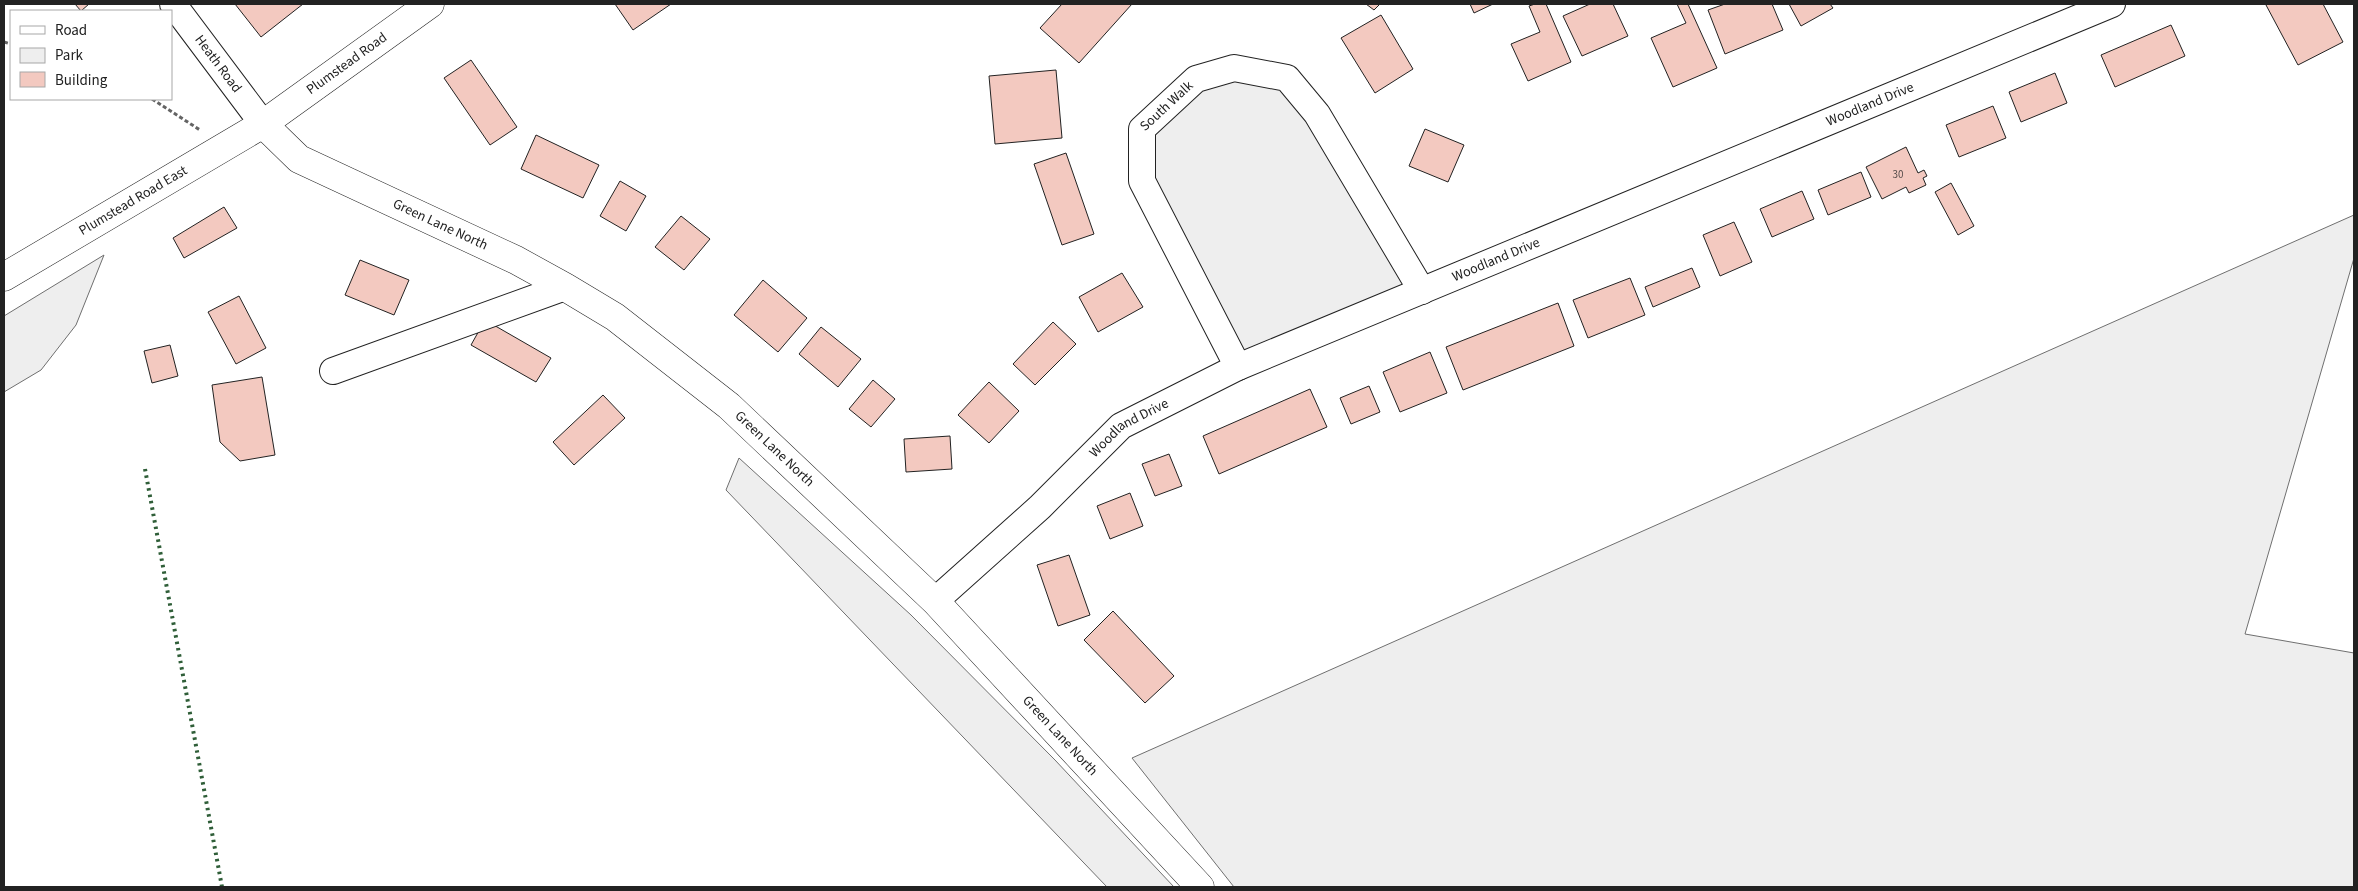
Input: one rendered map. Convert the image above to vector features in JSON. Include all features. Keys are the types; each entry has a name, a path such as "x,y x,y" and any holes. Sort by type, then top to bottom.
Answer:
{"street":[{"name":"Heath Road","path":"173,4 263,124"},
{"name":"Plumstead Road","path":"263,124 430,4"},
{"name":"Woodland Drive","path":"935,601 1040,508 1121,426 1238,367 2112,4"},
{"name":"South Walk","path":"1238,367 1142,181 1142,129 1196,79 1234,68 1287,78 1317,114 1422,291"},
{"name":"Plumstead Road East","path":"4,277 263,124"},
{"name":"Green Lane North","path":"263,124 298,159 516,260 566,287 615,317 729,406 935,601 1200,887"},
{"path":"333,371 566,287"}],"path":[{"path":"154,100 226,146"}],"green space":[{"path":"1287,78 1422,291 1238,367 1142,181 1142,129 1196,79"},
{"path":"2354,215 2354,258 2245,634 2354,653 2354,887 1234,887 1132,758"},
{"path":"104,255 76,325 41,370 4,392 4,316"},
{"path":"739,458 911,615 1055,760 1174,887 1107,887 726,490"}],"building":[{"path":"75,4 89,4 82,10"},
{"path":"235,4 303,4 261,37"},
{"path":"615,4 671,4 633,30"},
{"path":"1062,4 1132,4 1079,63 1040,28"},
{"path":"1366,4 1380,4 1374,10"},
{"path":"1470,4 1493,4 1474,13"},
{"path":"1546,4 1571,62 1528,81 1511,44 1540,32 1529,6"},
{"path":"1590,4 1613,4 1628,36 1582,56 1563,16"},
{"path":"1677,4 1688,4 1717,68 1673,87 1651,38 1686,23"},
{"path":"1725,4 1772,4 1783,30 1725,54 1708,10"},
{"path":"1789,4 1830,4 1833,8 1801,26"},
{"path":"2323,4 2343,42 2298,65 2266,5"},
{"path":"1381,15 1413,69 1375,93 1341,38"},
{"path":"2171,25 2185,56 2115,87 2101,55"},
{"path":"471,60 517,127 490,145 444,78"},
{"path":"1056,70 1062,138 995,144 989,76"},
{"path":"2055,73 2067,103 2021,122 2009,92"},
{"path":"1993,106 2006,138 1959,157 1946,125"},
{"path":"1425,129 1464,145 1448,182 1409,166"},
{"path":"536,135 599,165 583,198 521,169"},
{"path":"1906,147 1918,173 1924,170 1927,176 1923,178 1926,185 1909,193 1906,187 1882,199 1866,167"},
{"path":"1066,153 1094,234 1062,245 1034,164"},
{"path":"1861,172 1871,197 1828,215 1818,190"},
{"path":"620,181 646,196 626,231 600,216"},
{"path":"1951,183 1974,226 1958,235 1935,192"},
{"path":"1802,191 1814,219 1772,237 1760,209"},
{"path":"224,207 237,228 184,258 173,238"},
{"path":"681,216 710,239 684,270 655,247"},
{"path":"1734,222 1752,262 1720,276 1703,235"},
{"path":"360,260 409,280 394,315 345,295"},
{"path":"1692,268 1700,287 1653,307 1645,287"},
{"path":"1122,273 1143,307 1098,332 1079,297"},
{"path":"1630,278 1645,315 1588,338 1573,300"},
{"path":"763,280 807,318 778,352 734,315"},
{"path":"239,296 266,348 236,364 208,312"},
{"path":"1558,303 1574,346 1463,390 1446,347"},
{"path":"485,320 551,358 536,382 471,345"},
{"path":"1053,322 1076,344 1035,385 1013,364"},
{"path":"821,327 861,359 838,387 799,354"},
{"path":"170,345 178,376 152,383 144,351"},
{"path":"1430,352 1447,393 1400,412 1383,372"},
{"path":"262,377 275,455 240,461 220,442 212,385"},
{"path":"873,380 895,399 871,427 849,409"},
{"path":"989,382 1019,411 989,443 958,415"},
{"path":"1369,386 1380,412 1351,424 1340,398"},
{"path":"1310,389 1327,427 1219,474 1203,436"},
{"path":"603,395 625,418 574,465 553,442"},
{"path":"950,436 952,469 906,472 904,439"},
{"path":"1169,454 1182,486 1155,496 1142,464"},
{"path":"1130,493 1143,526 1110,539 1097,506"},
{"path":"1069,555 1090,615 1058,626 1037,565"},
{"path":"1113,611 1174,676 1145,703 1084,640"}],"hedge":[{"path":"145,469 222,887"}]}
